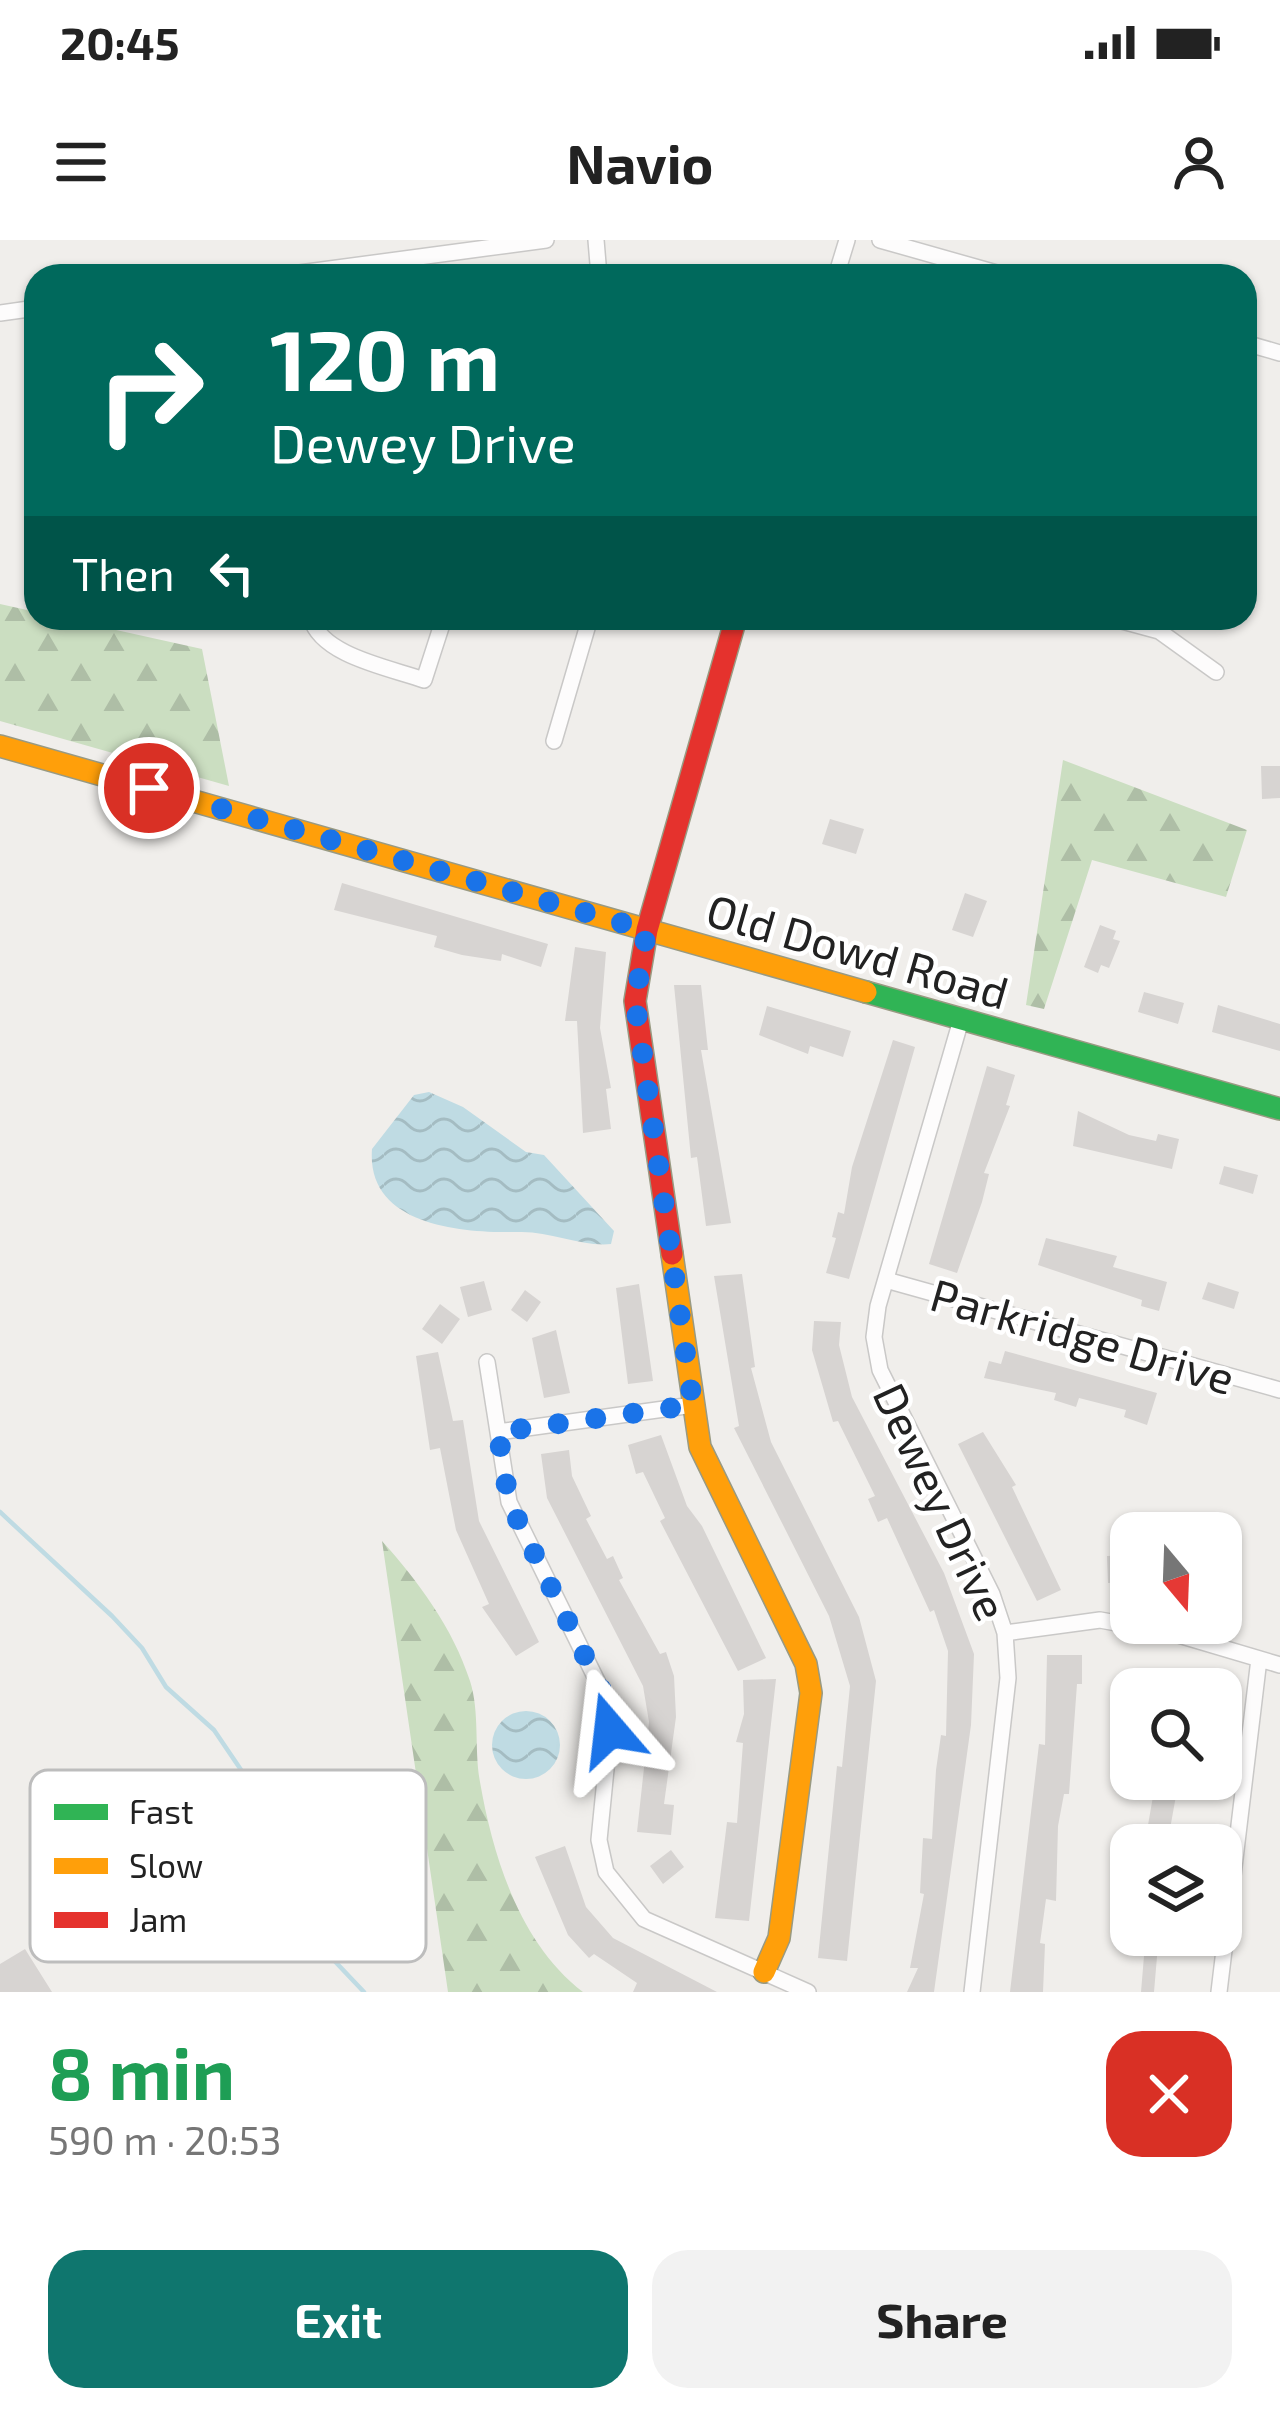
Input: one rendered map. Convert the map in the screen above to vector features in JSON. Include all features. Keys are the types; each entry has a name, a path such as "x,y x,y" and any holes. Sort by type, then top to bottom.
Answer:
{"street":[{"path":"392,264 546,240"},
{"path":"880,240 965,264"},
{"path":"315,630 340,649 424,680 440,630"},
{"path":"554,741 586,630"},
{"path":"733,630 647,930 635,1001 693,1405 707,1467 806,1664 811,1693 779,1938 764,1972"},
{"path":"1167,630 1216,672"},
{"name":"Old Dowd Road","path":"0,746 1280,1109"},
{"name":"Dewey Drive","path":"961,1020 874,1337 880,1370 992,1594 1006,1633 1008,1678 972,1992"},
{"name":"Parkridge Drive","path":"886,1280 1280,1390"},
{"path":"487,1362 509,1502 602,1691 610,1730 599,1840 606,1872 644,1919 808,1992"},
{"path":"498,1432 693,1405"},
{"path":"1006,1633 1100,1620 1172,1633 1280,1665"},
{"path":"1219,1992 1259,1659"}],"green space":[{"path":"0,604 24,609 24,630 116,630 202,649 229,786 0,721"},
{"path":"1063,760 1247,830 1226,897 1092,860 1044,1009 1026,1005"},
{"path":"382,1541 433,1606 463,1661 475,1705 478,1769 486,1811 513,1897 542,1949 583,1992 448,1992 426,1842 426,1770 416,1770"}],"water":[{"path":"429,1092 463,1107 526,1152 544,1155 614,1231 611,1244 531,1232 447,1227 402,1210 385,1195 374,1175 372,1149 414,1095"},
{"path":"526,1711 550,1721 560,1745 550,1769 526,1779 502,1769 492,1745 502,1721"}],"building":[{"path":"1261,766 1280,766 1280,798 1262,799"},
{"path":"830,819 864,829 856,854 822,844"},
{"path":"342,883 548,944 541,967 502,954 501,961 462,955 434,947 437,936 334,910"},
{"path":"965,893 987,901 973,937 952,930"},
{"path":"1100,925 1116,931 1113,939 1120,941 1109,968 1101,965 1098,973 1084,967"},
{"path":"575,947 606,952 600,1028 611,1088 606,1089 611,1129 583,1133 577,1021 565,1021"},
{"path":"674,985 701,985 708,1050 701,1050 731,1223 706,1226 697,1157 691,1158"},
{"path":"1144,992 1184,1003 1178,1024 1138,1012"},
{"path":"1218,1005 1280,1024 1280,1051 1212,1032"},
{"path":"767,1006 851,1031 843,1057 810,1046 808,1054 759,1035"},
{"path":"893,1040 915,1047 849,1279 826,1273 836,1238 832,1237 838,1212 844,1214 852,1167"},
{"path":"987,1066 1015,1075 1006,1105 1010,1106 984,1173 989,1174 982,1202 957,1273 929,1264"},
{"path":"1078,1111 1129,1135 1156,1141 1158,1134 1179,1139 1172,1169 1073,1146"},
{"path":"1224,1166 1258,1175 1253,1194 1219,1184"},
{"path":"1046,1238 1117,1256 1113,1267 1167,1282 1159,1311 1141,1306 1142,1300 1038,1265"},
{"path":"742,1274 755,1367 751,1368 771,1442 859,1617 876,1681 847,1961 818,1958 850,1686 829,1616 734,1428 739,1426 714,1276"},
{"path":"484,1281 492,1310 468,1317 460,1287"},
{"path":"1208,1282 1239,1292 1234,1309 1202,1299"},
{"path":"639,1284 653,1381 628,1384 616,1288"},
{"path":"525,1290 541,1302 527,1322 511,1310"},
{"path":"440,1304 460,1319 442,1344 422,1329"},
{"path":"814,1321 841,1322 839,1345 852,1397 944,1573 974,1654 971,1725 934,1992 907,1992 918,1968 910,1968 924,1894 920,1893 923,1838 932,1839 936,1770 941,1735 946,1736 948,1651 934,1610 930,1612 887,1518 878,1522 868,1499 875,1496 838,1421 833,1422 812,1350"},
{"path":"556,1330 570,1393 544,1398 532,1338"},
{"path":"1005,1351 1157,1393 1147,1425 1124,1417 1126,1410 1079,1398 1076,1407 1054,1400 1056,1393 984,1378 989,1361 1001,1364"},
{"path":"438,1352 453,1421 463,1420 479,1521 539,1642 516,1656 482,1607 489,1604 456,1530 440,1448 430,1450 416,1356"},
{"path":"983,1432 1016,1485 1012,1487 1061,1590 1037,1601 958,1444"},
{"path":"661,1435 687,1506 702,1526 766,1658 738,1671 660,1521 665,1518 643,1472 636,1474 628,1445"},
{"path":"569,1450 572,1476 591,1516 586,1519 607,1559 613,1556 623,1578 619,1580 660,1654 666,1652 674,1676 676,1717 664,1804 674,1805 671,1835 637,1832 649,1722 643,1686 547,1498 541,1454"},
{"path":"1047,1655 1082,1655 1082,1684 1077,1684 1069,1794 1064,1794 1058,1826 1056,1901 1046,1899 1040,1943 1045,1944 1043,1992 1010,1992 1039,1744 1045,1745"},
{"path":"776,1679 749,1921 715,1918 727,1822 737,1823 743,1743 736,1742 744,1714 743,1680"},
{"path":"1152,1800 1175,1800 1171,1824 1148,1824"},
{"path":"565,1846 586,1907 613,1938 717,1992 633,1992 637,1983 594,1954 589,1958 568,1935 535,1857"},
{"path":"671,1850 684,1867 663,1884 650,1866"},
{"path":"25,1949 52,1992 0,1992 0,1964"},
{"path":"1144,1956 1157,1956 1154,1992 1141,1992"}],"waterway":[{"path":"0,1512 142,1648 166,1687 214,1730 241,1770"},
{"path":"336,1962 364,1992"}],"traffic: fast":[{"path":"866,992 1280,1109"}],"traffic: slow":[{"path":"0,746 866,992"},
{"path":"672,1254 700,1447 806,1664 811,1693 779,1938 764,1972"}],"traffic: jam":[{"path":"672,1254 635,1001 647,930 733,630"}],"route":[{"path":"149,788 647,930 635,1001 693,1405 498,1432 509,1502 602,1691 610,1730"}]}
